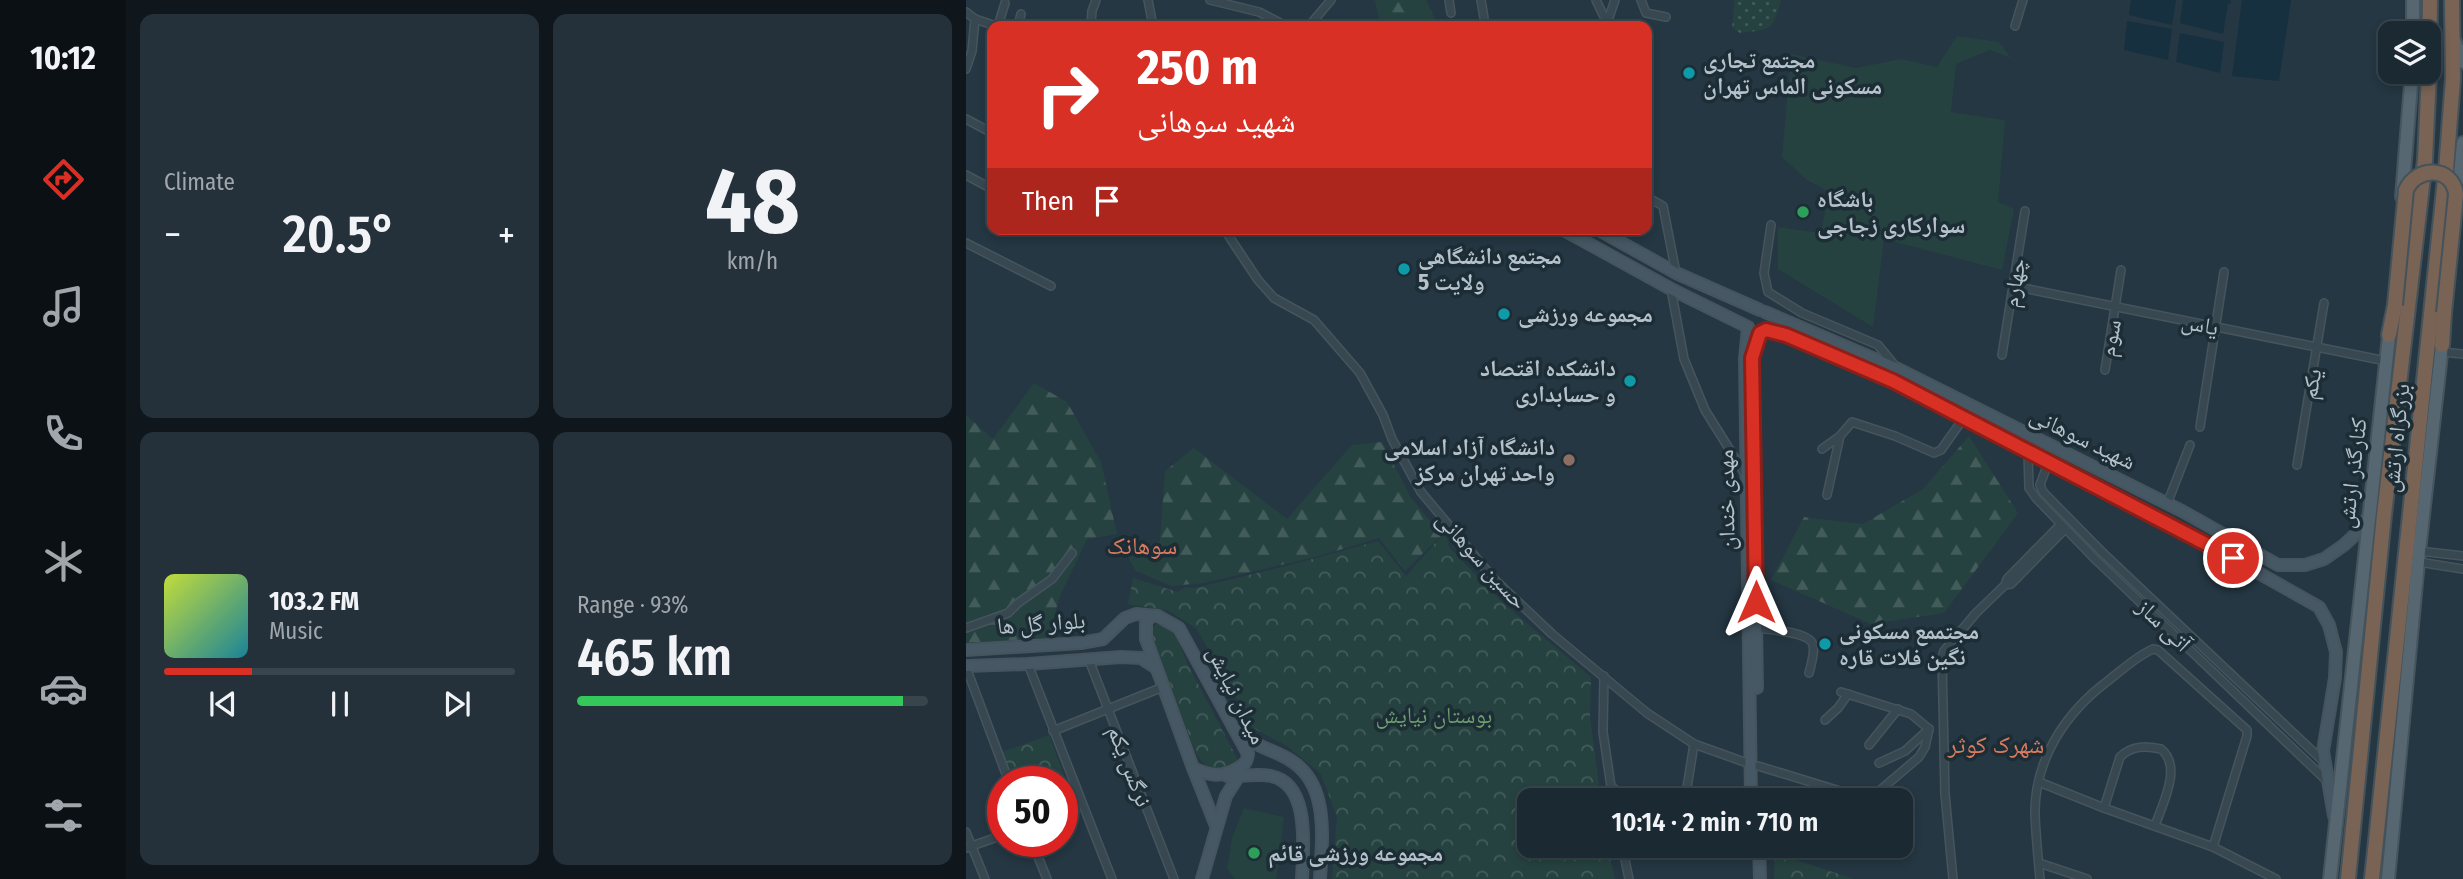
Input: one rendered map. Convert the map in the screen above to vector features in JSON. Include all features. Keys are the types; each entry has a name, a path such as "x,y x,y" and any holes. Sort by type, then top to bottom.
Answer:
{"highway":[{"name":"بزرگراه ارتش","path":"2429,21 2430,0"},
{"name":"بزرگراه ارتش","path":"2372,879 2446,170 2453,79 2452,0"},
{"name":"بزرگراه ارتش","path":"2348,879 2384,515 2425,160 2427,84"},
{"path":"2389,335 2395,305 2406,190 2414,178 2426,172 2433,172 2452,181 2456,194 2442,349"}],"main road":[{"path":"2413,0 2413,21"},
{"path":"2453,38 2463,60 2453,79"},
{"name":"کنارگذر ارتش","path":"2330,879 2387,362 2411,84"},
{"path":"2388,879 2424,505 2463,143"},
{"path":"1573,235 1753,332 1763,332 1770,321 1763,311 1750,313 1748,327"},
{"name":"شهید سوهانی","path":"1608,235 1676,273 1898,369 2167,504 2278,565 2297,566 2317,561 2335,552 2358,532 2368,517"},
{"name":"مهدی خندان","path":"1748,327 1745,371 1757,788"},
{"name":"شهید سوهانی","path":"1763,332 1786,335 1893,381 2313,602 2326,618 2334,640 2336,665 2323,746 2336,829"},
{"name":"مهدی خندان","path":"1752,788 1756,628 1752,358 1763,332"},
{"path":"1893,381 1898,369"},
{"path":"2402,601 2424,505"},
{"path":"2214,548 2224,534"},
{"name":"بلوار گل ها","path":"966,650 1082,643 1103,639 1125,618 1136,614 1151,617"},
{"name":"میدان نیایش","path":"1151,617 1158,616 1179,628 1248,754 1243,765 1224,775"},
{"path":"1151,617 1146,622 1146,639 1216,826"},
{"name":"بلوار گل ها","path":"966,667 1121,657 1141,659 1155,667"},
{"path":"1229,721 1248,741 1288,759 1306,771 1317,792 1321,812 1320,879"},
{"path":"1202,879 1226,796 1243,765"},
{"path":"1193,768 1205,774 1273,776 1282,780 1293,792 1303,822 1302,879"},
{"path":"1753,858 1754,879"},
{"path":"1759,858 1760,879"}],"street":[{"path":"1091,21 1096,0"},
{"path":"1148,0 1152,21"},
{"path":"1210,0 1259,12 1276,21"},
{"path":"1313,21 1331,0"},
{"path":"1449,0 1451,13"},
{"path":"1481,0 1484,18"},
{"path":"1596,0 1605,21"},
{"path":"1608,21 1615,0"},
{"path":"1641,0 1646,13 1666,17"},
{"path":"2015,26 2023,0"},
{"path":"999,21 1005,3"},
{"path":"966,12 975,19 987,23"},
{"path":"1019,21 1021,14"},
{"path":"966,69 972,51 975,19"},
{"path":"966,120 987,130"},
{"path":"966,175 987,187"},
{"path":"1652,200 1663,206 1676,273"},
{"name":"چهارم","path":"2002,355 2025,211"},
{"path":"1771,225 1764,273 1768,292 1802,313 1878,345 1898,369"},
{"name":"حسین سوهانی","path":"1228,235 1258,280 1274,298 1314,320 1360,373 1384,415 1392,439 1421,492 1494,579 1552,634 1647,713 1694,744 1754,765"},
{"path":"966,243 1051,286"},
{"name":"سوم","path":"2105,370 2121,270"},
{"path":"2200,427 2224,272"},
{"name":"یاس","path":"2013,286 2387,362"},
{"path":"1671,289 1684,359 1704,410 1743,471"},
{"name":"یکم","path":"2297,465 2324,303"},
{"path":"2442,349 2463,354"},
{"path":"1822,449 1855,422 1938,453 1963,419"},
{"path":"1827,495 1840,436"},
{"path":"2167,504 2190,445"},
{"name":"آتی ساز","path":"2028,453 2029,488 2032,494 2096,560 2328,782"},
{"name":"آتی ساز","path":"2048,463 2040,489 2103,553 2324,762"},
{"path":"1953,879 1945,794 1944,651 1976,613 2005,585 2007,579 2063,527"},
{"path":"966,628 1008,612 1052,579 1072,553"},
{"path":"2096,560 2103,553"},
{"path":"2419,556 2463,556"},
{"path":"2419,556 2463,569"},
{"path":"1756,628 1797,633 1810,639 1813,646 1809,673"},
{"path":"2040,879 2035,813 2039,782 2049,749 2062,724 2074,711 2099,687 2152,649 2158,650 2247,730 2213,847"},
{"name":"نرگس یکم","path":"1089,660 1174,879"},
{"path":"1028,664 1112,879"},
{"path":"966,667 1003,766"},
{"path":"1604,676 1604,732 1610,786 1612,788"},
{"path":"1053,731 1163,687"},
{"path":"1825,720 1838,708 1845,693 1911,714 1930,729"},
{"path":"1869,745 1898,709"},
{"path":"1754,765 1863,798 1871,798 1919,757 1926,747 1930,729"},
{"path":"1879,763 1905,751 1930,729"},
{"path":"1687,788 1694,744"},
{"path":"2104,808 2120,757 2135,747 2161,750 2170,759 2172,773 2155,826"},
{"path":"2303,758 2310,755 2310,749"},
{"path":"2039,782 2213,847 2264,876 2276,879"},
{"path":"966,832 969,847 985,879"},
{"path":"969,847 987,841"},
{"path":"1038,857 1047,879"},
{"path":"1625,858 1629,879"},
{"path":"2039,863 2087,879"}],"green space":[{"path":"1375,0 1426,0 1436,21 1380,21"},
{"path":"1735,0 1781,0 1769,27 1740,33 1732,28"},
{"path":"1957,36 1999,42 2011,58 1990,50 1956,64 1951,112 2005,120 1998,202 2014,209 2002,270 1884,239 1873,327 1778,269 1778,227 1821,233 1829,192 1807,180 1782,157 1791,54 1856,68 1901,59 1937,67"},
{"path":"1034,383 1067,402 1101,462 1117,534 1087,539 1059,598 1049,638 966,643 966,415 993,439"},
{"path":"1969,436 2018,513 1944,613 1871,624 1771,580 1804,517 1863,524 1923,489"},
{"path":"1382,442 1411,498 1442,535 1405,571 1379,538 1319,556 1204,583 1171,586 1136,571 1127,555 1160,541 1165,471 1194,448 1287,519 1352,445"},
{"name":"بوستان نیایش","path":"1445,532 1449,547 1505,605 1591,677 1590,718 1599,788 1517,788 1517,858 1610,858 1615,879 1332,879 1337,817 1321,774 1287,746 1253,728 1196,628 1169,611 1128,604 1133,578 1178,592 1185,587 1195,588 1378,541 1406,576"},
{"path":"1156,624 1175,633 1188,665 1238,760 1213,768 1205,764 1195,751 1150,631"},
{"path":"1049,735 1061,766 1007,766 1002,752"},
{"name":"مجموعه ورزشی قائم","path":"1244,808 1284,817 1276,879 1235,879 1227,869 1232,838"},
{"path":"1775,858 1790,858 1854,879 1774,879"}],"water":[{"path":"2131,0 2176,0 2172,25 2129,15"},
{"path":"2183,0 2231,0 2231,4 2228,3 2223,34 2180,23"},
{"path":"2242,0 2291,0 2279,81 2232,76"},
{"path":"2127,21 2172,29 2168,60 2124,50"},
{"path":"2180,33 2224,42 2220,73 2176,62"}],"place":[{"name":"مجتمع تجاری مسکونی الماس تهران","path":"1689,73"},
{"name":"باشگاه سواركاری زجاجی","path":"1803,212"},
{"name":"مجتمع دانشگاهی ولایت 5","path":"1404,269"},
{"name":"مجموعه ورزشی","path":"1504,314"},
{"name":"دانشکده اقتصاد و حسابداری","path":"1630,381"},
{"name":"دانشگاه آزاد اسلامی واحد تهران مرکز","path":"1569,460"},
{"name":"مجتممع مسکونی نگین فلات قاره","path":"1825,644"},
{"name":"مجموعه ورزشی قائم","path":"1254,853"}],"district":[{"name":"سوهانک","path":"1142,546"},
{"name":"شهرک کوثر","path":"1996,745"}],"route":[{"path":"1756,602 1752,358 1760,333 1766,330 1786,335 1893,381 2233,558"}]}
